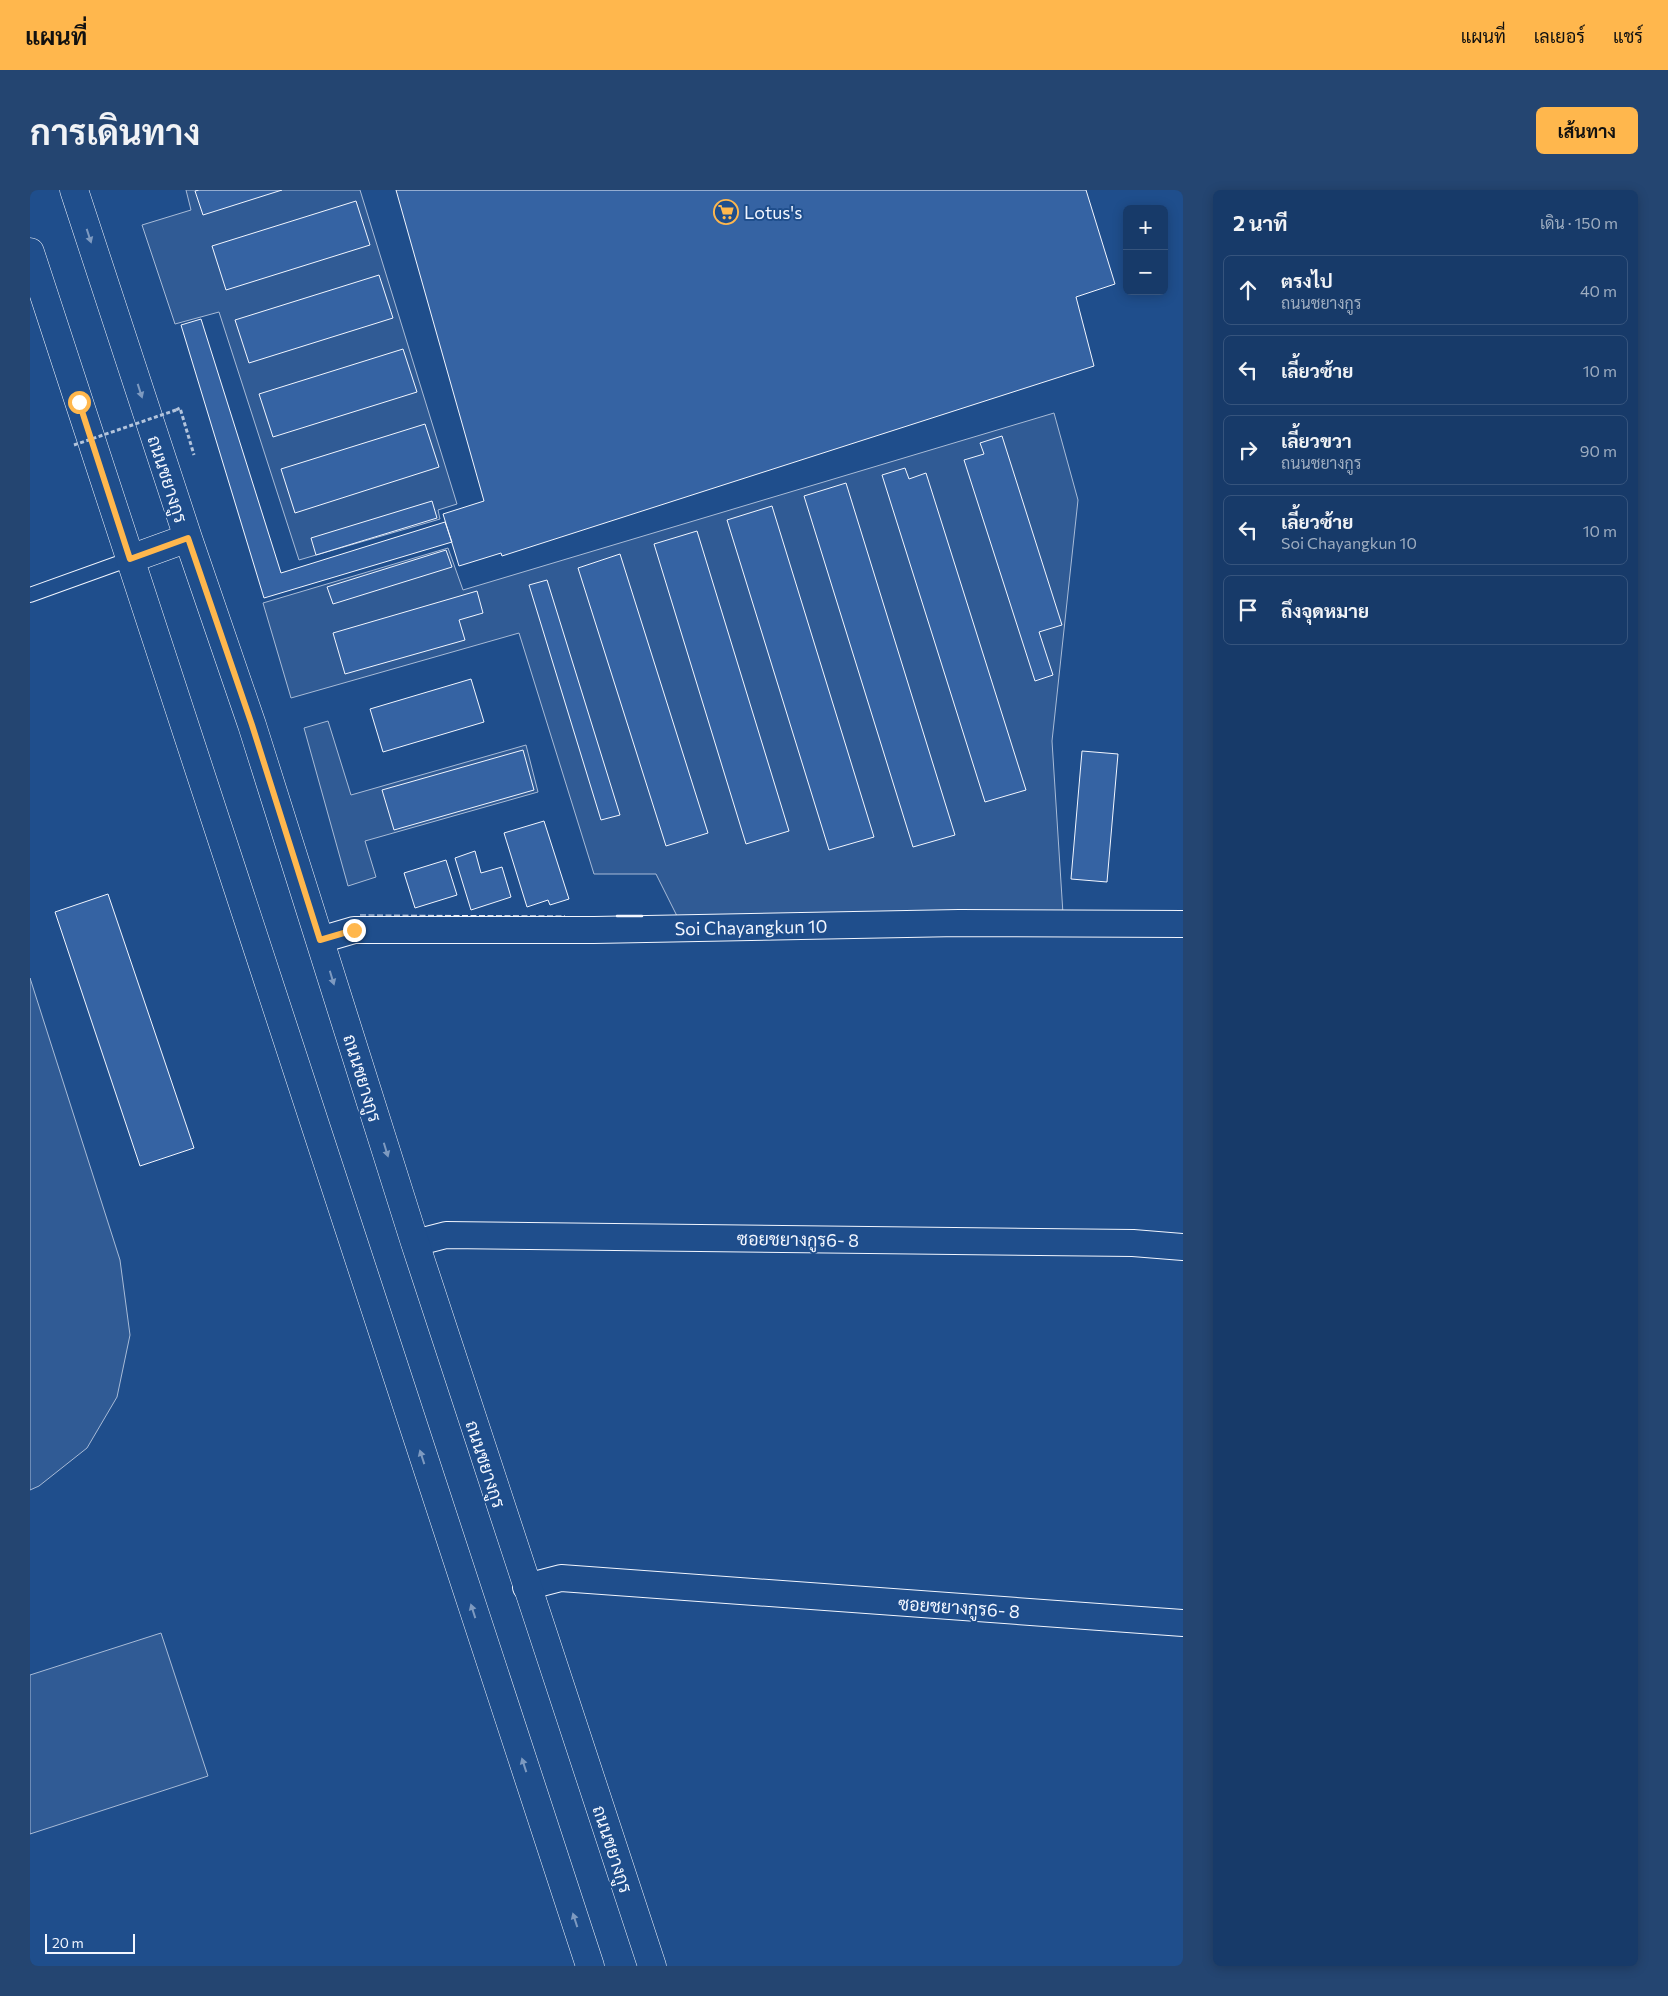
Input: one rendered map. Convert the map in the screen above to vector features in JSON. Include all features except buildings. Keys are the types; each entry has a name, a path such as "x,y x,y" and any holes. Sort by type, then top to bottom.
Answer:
{"main road":[{"name":"ถนนชยางกูร","path":"74,190 188,538 252,725 415,1243 526,1587 652,1966"},
{"path":"30,252 590,1966"},
{"path":"130,559 188,538"}],"street":[{"name":"Soi Chayangkun 10","path":"320,940 354,930 594,930 959,923 1183,924"},
{"name":"ซอยชยางกูร6- 8","path":"415,1243 446,1235 1132,1243 1183,1247"},
{"name":"ซอยชยางกูร6- 8","path":"526,1587 561,1578 1183,1623"}],"lane":[{"path":"30,595 130,559"}],"path":[{"path":"180,408 196,463"},
{"path":"74,445 176,410"}],"shaded area":[{"path":"186,190 360,190 457,504 438,510 440,519 299,560 219,312 175,324 142,225 191,210"},
{"path":"1054,413 1078,500 1052,741 1063,914 678,918 656,874 594,874 519,633 291,698 263,603 448,548 463,590"},
{"path":"328,721 351,795 526,745 538,792 365,841 376,877 348,886 304,728"},
{"path":"30,978 120,1260 130,1335 117,1397 87,1448 39,1486 30,1490"},
{"path":"161,1633 208,1776 30,1834 30,1675"}],"fence":[{"path":"360,915 565,916"}],"wall":[{"path":"617,916 642,916"}],"place":[{"name":"Lotus's","path":"726,212"}],"route":[{"path":"79,402 130,559 188,538 252,725 320,940 354,930"}]}
